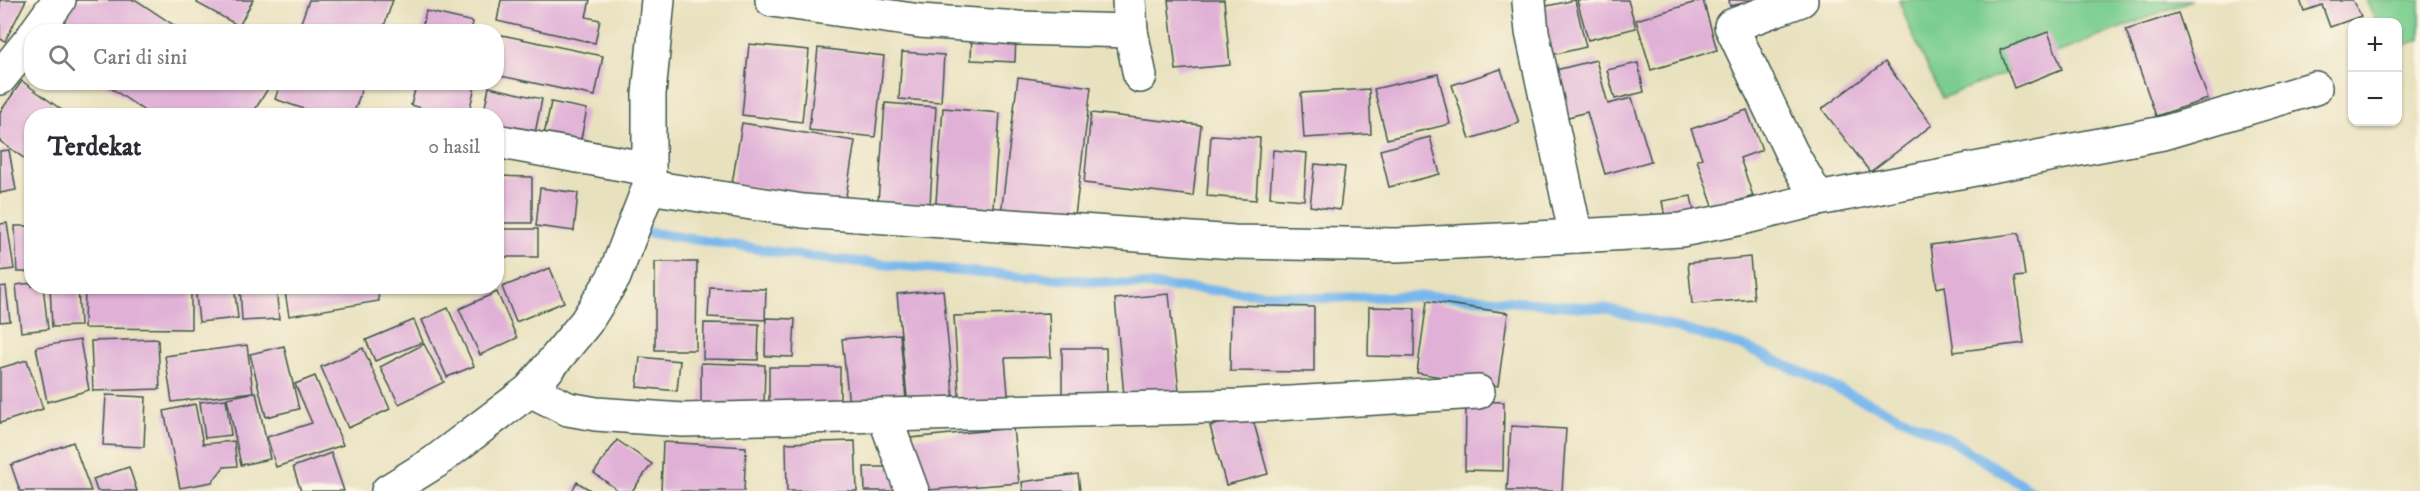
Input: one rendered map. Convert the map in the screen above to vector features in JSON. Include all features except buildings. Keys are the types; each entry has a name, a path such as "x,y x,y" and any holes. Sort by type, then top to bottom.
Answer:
{"street":[{"path":"42,24 59,0"},
{"path":"388,491 435,462 530,390 586,322 623,257 646,187 650,94 658,0"},
{"path":"772,0 920,21 1018,28 1130,15 1140,76"},
{"path":"1801,0 1725,13 1791,152 1818,199"},
{"path":"1529,2 1532,32 1576,236"},
{"path":"0,78 24,48"},
{"path":"504,143 646,187 803,211 1234,242 1396,244 1681,230 1818,199 2163,133 2315,88"},
{"path":"530,390 568,409 596,414 683,420 1240,406 1479,392"},
{"path":"884,415 912,491"}],"green space":[{"path":"1899,0 2192,0 1942,98"},
{"path":"2366,0 2420,0 2420,40 2402,46 2402,18 2374,18"}],"waterway":[{"path":"645,232 817,258 981,273 1321,298 1443,296 1609,309 1743,346 1949,439 2032,491"}]}
